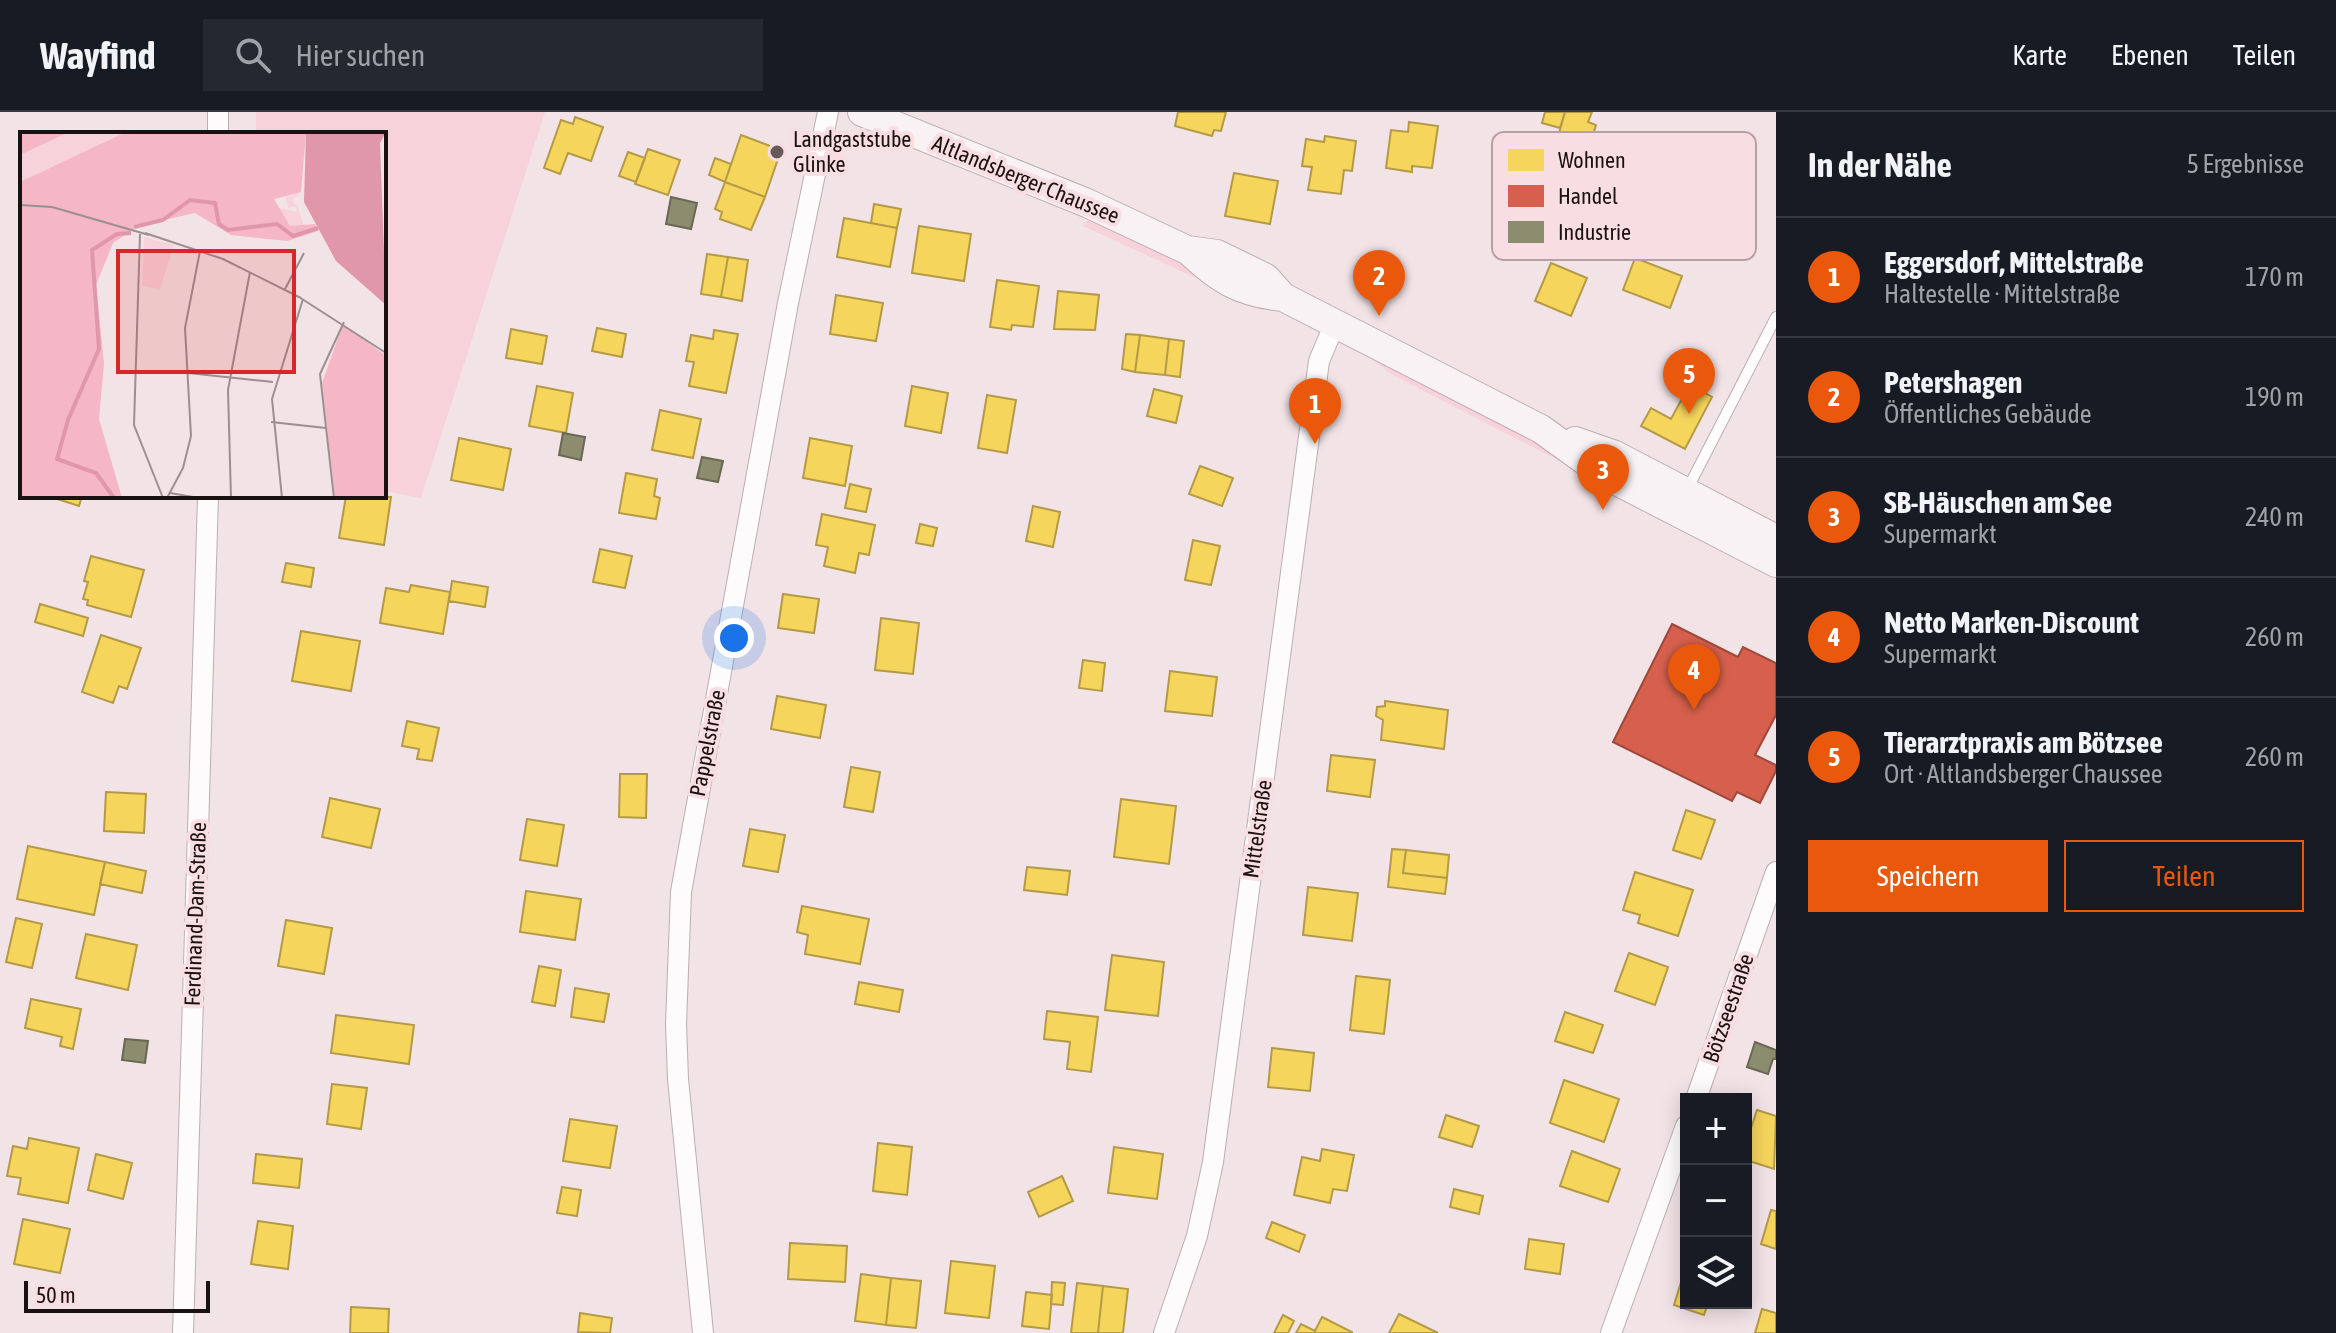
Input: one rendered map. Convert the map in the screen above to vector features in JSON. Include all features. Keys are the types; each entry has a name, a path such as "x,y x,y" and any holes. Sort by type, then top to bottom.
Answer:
{"main road":[{"name":"Altlandsberger Chaussee","path":"862,112 1087,203 1187,250 1209,271 1230,284 1256,294 1283,297 1541,429 1605,475 1776,539"},
{"name":"Altlandsberger Chaussee","path":"1681,502 1776,563"}],"street":[{"name":"Pappelstraße","path":"703,1333 678,1079 676,1024 681,892 794,273 828,112"},
{"name":"Mittelstraße","path":"1164,1333 1197,1236 1213,1162 1319,361 1335,323"},
{"name":"Ferdinand-Dam-Straße","path":"183,1333 208,498"},
{"name":"Bötzseestraße","path":"1698,1093 1776,872"},
{"path":"1611,1333 1680,1143"}],"lane":[{"path":"1681,502 1776,317"}],"shaded area":[{"path":"256,112 545,112 421,498 386,491 386,132 256,132"},
{"path":"1089,219 1167,254 1197,274 1196,278 1083,226"},
{"path":"1374,358 1560,456 1581,472 1391,374"}],"building: Wohnen":[{"path":"1178,112 1226,112 1221,131 1214,130 1212,136 1175,126"},
{"path":"1545,112 1565,112 1560,128 1542,123"},
{"path":"1565,112 1592,112 1588,122 1596,125 1594,132 1559,132"},
{"path":"575,117 603,127 591,161 568,153 560,174 544,168 561,120 573,124"},
{"path":"1409,122 1438,126 1432,168 1412,166 1412,172 1386,168 1391,130 1408,132"},
{"path":"741,135 781,150 765,197 725,182"},
{"path":"1325,136 1356,141 1352,171 1344,170 1341,194 1308,190 1312,167 1302,166 1306,139 1324,142"},
{"path":"648,149 680,160 668,195 635,184"},
{"path":"628,152 645,158 636,182 619,176"},
{"path":"715,158 731,164 725,182 709,175"},
{"path":"1234,173 1278,181 1270,224 1225,216"},
{"path":"725,182 765,197 751,230 720,219 722,212 715,209"},
{"path":"874,204 901,209 897,228 871,223"},
{"path":"844,218 897,228 890,267 837,257"},
{"path":"919,226 971,234 964,281 912,273"},
{"path":"707,254 728,257 721,297 701,294"},
{"path":"728,257 748,260 742,301 721,297"},
{"path":"1634,260 1682,276 1670,308 1623,290"},
{"path":"1551,263 1587,278 1571,316 1535,301"},
{"path":"997,280 1039,286 1033,327 1012,325 1011,330 990,327"},
{"path":"1058,291 1099,295 1095,330 1054,329"},
{"path":"836,295 883,303 876,341 830,334"},
{"path":"597,328 626,334 622,357 592,351"},
{"path":"511,329 547,336 542,364 506,358"},
{"path":"714,330 738,334 726,393 689,386 694,362 686,361 691,335 713,339"},
{"path":"1126,334 1140,335 1135,372 1122,369"},
{"path":"1140,335 1169,339 1165,375 1135,372"},
{"path":"1169,339 1184,341 1180,377 1165,375"},
{"path":"1685,382 1712,397 1685,449 1641,426 1651,408 1671,419 1684,395 1680,393"},
{"path":"537,386 573,393 566,433 529,426"},
{"path":"912,386 948,393 941,433 905,426"},
{"path":"1154,389 1182,396 1176,423 1147,416"},
{"path":"987,395 1016,400 1007,453 978,448"},
{"path":"660,410 701,419 693,458 652,450"},
{"path":"459,438 511,449 503,490 451,480"},
{"path":"810,438 852,446 845,486 803,478"},
{"path":"1200,466 1233,478 1222,506 1189,494"},
{"path":"626,473 657,479 654,496 660,498 656,519 619,513"},
{"path":"850,484 871,489 866,512 845,508"},
{"path":"391,497 384,545 339,538 346,498"},
{"path":"54,498 81,498 79,506"},
{"path":"1033,506 1060,512 1053,547 1026,541"},
{"path":"822,514 875,525 869,555 859,553 855,573 824,566 828,547 816,545"},
{"path":"920,524 937,528 933,546 916,543"},
{"path":"1193,540 1220,546 1211,585 1185,580"},
{"path":"600,549 632,556 625,588 593,582"},
{"path":"91,556 144,570 131,617 87,605 88,600 83,599"},
{"path":"286,563 314,568 311,587 282,582"},
{"path":"452,581 488,587 485,607 449,601"},
{"path":"411,585 450,592 443,634 380,623 386,588 409,592"},
{"path":"783,594 819,599 814,633 778,628"},
{"path":"40,604 88,618 83,636 35,622"},
{"path":"881,618 919,623 913,674 875,670"},
{"path":"301,631 360,641 351,691 292,681"},
{"path":"101,635 141,648 127,689 119,686 113,703 82,692"},
{"path":"1083,660 1105,663 1102,691 1079,688"},
{"path":"1170,671 1217,677 1212,716 1165,711"},
{"path":"777,696 826,705 820,738 771,729"},
{"path":"1385,701 1448,710 1444,749 1381,740 1383,720 1376,716 1377,707 1385,706"},
{"path":"407,721 439,728 432,761 417,759 419,749 402,746"},
{"path":"1331,755 1375,760 1370,797 1327,791"},
{"path":"851,767 880,772 873,812 844,807"},
{"path":"620,774 647,774 646,818 619,817"},
{"path":"106,792 146,794 144,833 104,831"},
{"path":"330,798 380,809 371,848 322,837"},
{"path":"1121,799 1176,806 1169,864 1114,857"},
{"path":"1686,810 1715,820 1701,859 1673,850"},
{"path":"527,819 564,825 557,866 520,860"},
{"path":"750,829 785,835 778,872 743,866"},
{"path":"28,846 105,862 94,915 17,899"},
{"path":"1392,849 1406,850 1403,873 1447,878 1445,894 1388,887"},
{"path":"1406,850 1449,855 1447,878 1403,873"},
{"path":"105,862 146,871 142,893 100,884"},
{"path":"1027,867 1070,871 1067,895 1024,890"},
{"path":"1635,872 1693,890 1678,936 1638,923 1640,915 1623,910"},
{"path":"1308,887 1358,893 1352,941 1303,935"},
{"path":"526,891 581,899 575,940 520,932"},
{"path":"802,906 869,919 860,964 805,954 808,935 797,932"},
{"path":"16,918 42,924 32,968 6,962"},
{"path":"286,920 332,928 324,974 278,966"},
{"path":"86,934 137,945 128,990 76,978"},
{"path":"1629,953 1668,967 1655,1005 1615,991"},
{"path":"1112,955 1164,962 1158,1016 1105,1010"},
{"path":"539,966 561,970 555,1006 532,1002"},
{"path":"1356,976 1390,980 1384,1034 1350,1030"},
{"path":"859,982 903,990 899,1012 855,1004"},
{"path":"575,988 609,994 604,1022 571,1017"},
{"path":"31,999 81,1009 73,1049 60,1046 62,1037 25,1028"},
{"path":"1047,1011 1098,1017 1091,1072 1067,1069 1070,1042 1044,1039"},
{"path":"1565,1012 1603,1025 1593,1053 1555,1041"},
{"path":"336,1015 414,1025 409,1064 331,1053"},
{"path":"1272,1048 1314,1053 1310,1091 1268,1087"},
{"path":"1564,1080 1619,1099 1604,1142 1550,1123"},
{"path":"332,1084 367,1088 361,1129 327,1124"},
{"path":"1757,1110 1776,1116 1774,1169 1752,1162 1752,1125"},
{"path":"1446,1115 1479,1126 1472,1147 1439,1137"},
{"path":"570,1119 617,1126 610,1168 563,1161"},
{"path":"29,1138 79,1148 68,1203 18,1194 21,1178 7,1176 13,1146 27,1149"},
{"path":"878,1143 912,1147 907,1195 873,1191"},
{"path":"1114,1147 1163,1154 1157,1199 1108,1193"},
{"path":"1322,1149 1354,1155 1347,1191 1333,1189 1330,1203 1294,1195 1302,1157 1320,1161"},
{"path":"1572,1151 1620,1169 1608,1202 1560,1186"},
{"path":"96,1154 132,1163 123,1199 88,1190"},
{"path":"256,1154 302,1159 299,1188 253,1183"},
{"path":"1062,1176 1073,1201 1039,1217 1028,1192"},
{"path":"562,1187 581,1190 577,1216 557,1213"},
{"path":"1454,1189 1483,1196 1479,1214 1450,1207"},
{"path":"1771,1210 1776,1211 1776,1249 1761,1244"},
{"path":"23,1219 70,1229 60,1273 14,1264"},
{"path":"258,1221 293,1226 288,1269 251,1264"},
{"path":"1272,1222 1305,1235 1299,1252 1266,1238"},
{"path":"1529,1239 1564,1244 1560,1274 1525,1269"},
{"path":"790,1243 847,1246 845,1282 788,1279"},
{"path":"951,1261 995,1266 989,1318 945,1313"},
{"path":"861,1274 891,1278 886,1325 855,1321"},
{"path":"891,1278 921,1281 916,1328 886,1325"},
{"path":"1052,1282 1065,1283 1063,1305 1051,1304"},
{"path":"1077,1283 1103,1286 1098,1333 1071,1333"},
{"path":"1680,1285 1680,1307 1674,1305"},
{"path":"1103,1286 1128,1289 1123,1333 1098,1333"},
{"path":"1026,1292 1052,1295 1049,1329 1022,1326"},
{"path":"351,1307 389,1309 388,1333 350,1333"},
{"path":"1686,1309 1706,1309 1704,1315"},
{"path":"1762,1309 1776,1313 1776,1333 1755,1333"},
{"path":"580,1313 612,1318 610,1333 578,1332"},
{"path":"1399,1314 1438,1333 1389,1333"},
{"path":"1283,1315 1294,1321 1288,1333 1274,1333"},
{"path":"1322,1317 1352,1333 1296,1333 1301,1324 1315,1331"}],"building: Handel":[{"path":"1672,624 1738,657 1743,647 1776,663 1776,715 1755,755 1776,765 1776,771 1760,803 1737,792 1732,801 1613,742"}],"building: Industrie":[{"path":"671,197 697,203 691,229 666,224"},
{"path":"563,433 585,437 581,460 559,455"},
{"path":"702,457 723,461 718,482 697,478"},
{"path":"125,1039 148,1041 145,1063 122,1060"},
{"path":"1755,1042 1776,1050 1776,1059 1773,1059 1768,1074 1747,1067"}],"place":[{"name":"Landgaststube Glinke","path":"777,152"},
{"name":"Petershagen","path":"1379,316"},
{"name":"Tierarztpraxis am Bötzsee","path":"1689,414"},
{"name":"Eggersdorf, Mittelstraße","path":"1315,444"},
{"name":"SB-Häuschen am See","path":"1603,510"},
{"name":"Netto Marken-Discount","path":"1694,710"}]}
